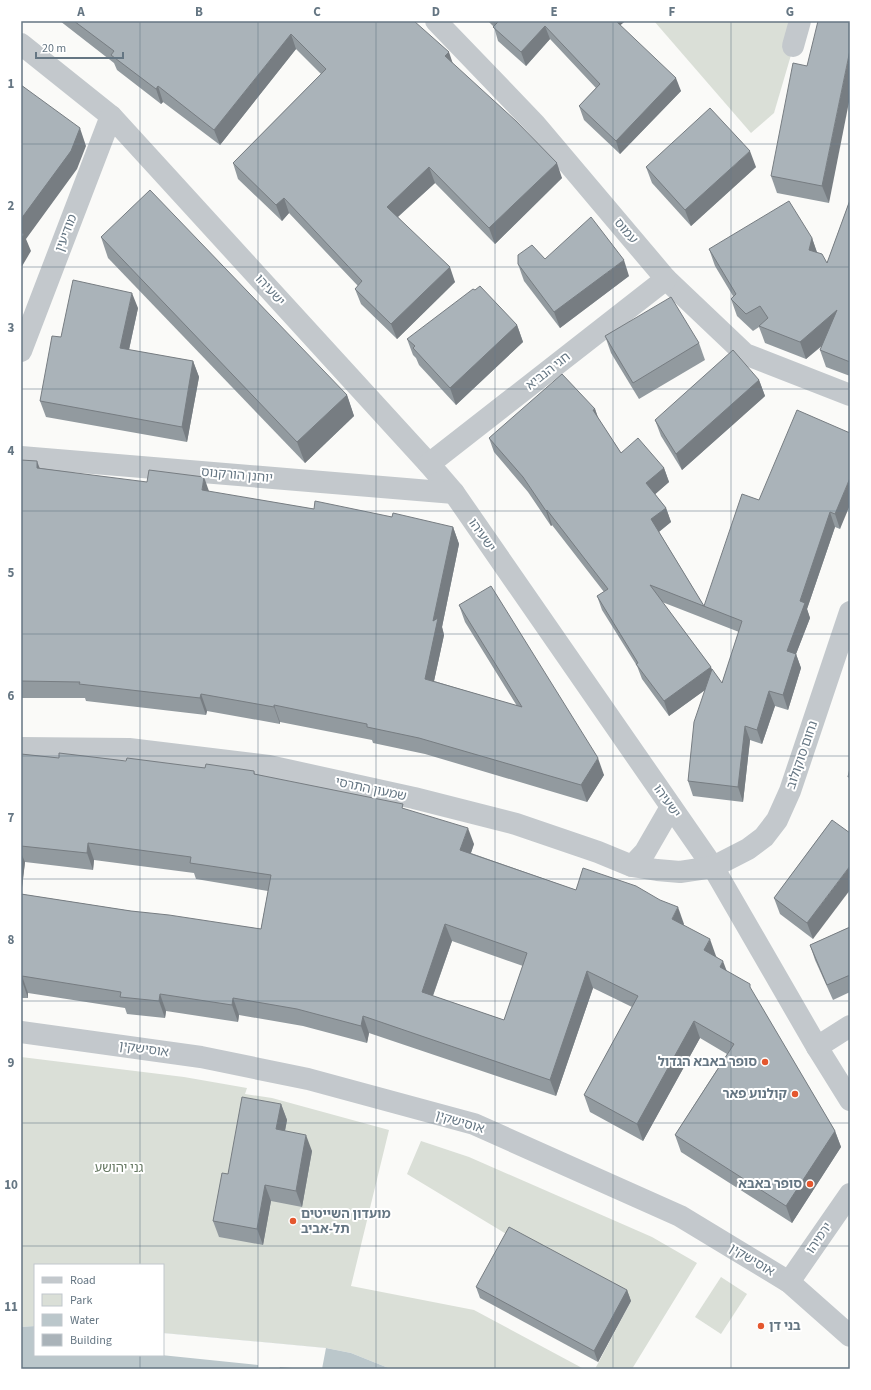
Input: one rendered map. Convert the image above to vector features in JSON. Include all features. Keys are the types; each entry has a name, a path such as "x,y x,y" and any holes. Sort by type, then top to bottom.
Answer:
{"street":[{"name":"עמוס","path":"436,21 535,124 666,279 745,354 850,395"},
{"path":"793,46 800,21"},
{"name":"ישעיהו","path":"21,44 111,116 429,464 454,494 713,867 817,1047 850,1100"},
{"name":"מודיעין","path":"21,351 111,116"},
{"name":"חגי הנביא","path":"429,464 666,279"},
{"name":"יוחנן הורקנוס","path":"21,457 454,494"},
{"name":"נחום סוקולוב","path":"713,867 748,849 764,837 777,820 790,792 850,612"},
{"name":"שמעון התרסי","path":"21,748 129,749 269,766 414,798 516,824 598,852 632,866 680,872 713,867"},
{"path":"632,866 645,852 671,807"},
{"path":"817,1047 850,1026"},
{"name":"אוסישקין","path":"21,1032 201,1057 308,1079 474,1124 680,1216 789,1282 850,1336"},
{"name":"ירמיהו","path":"789,1282 850,1194"}],"green space":[{"path":"654,21 801,21 774,113 751,133"},
{"name":"גני יהושע","path":"21,1057 184,1077 247,1088 245,1094 272,1098 389,1130 351,1286 474,1310 584,1369 391,1369 351,1353 326,1348 164,1333 164,1264 34,1264 34,1326 21,1327"},
{"path":"421,1141 469,1157 652,1237 697,1263 632,1369 595,1369 631,1301 513,1238 407,1174"},
{"path":"721,1277 747,1294 721,1334 695,1317"}],"water":[{"path":"34,1326 34,1356 164,1356 164,1333 326,1348 351,1353 391,1369 21,1369 21,1327"}],"pier":[{"path":"164,1333 326,1348 322,1369 280,1367 279,1369 258,1369 258,1365 164,1355"}],"building":[{"path":"74,21 414,21 449,52 445,56 516,121 557,163 489,228 429,167 387,207 450,267 391,324 355,289 362,281 284,198 276,205 233,163 326,69 291,34 214,130 158,86 156,89 111,55 114,51"},
{"path":"496,21 616,21 676,78 616,141 579,106 600,84 545,26 521,52 493,27 498,22"},
{"path":"818,21 850,21 850,50 822,186 771,176 793,63 807,66"},
{"path":"21,85 80,128 71,151 21,219"},
{"path":"710,108 750,151 685,210 646,167"},
{"path":"150,190 347,395 297,442 101,237"},
{"path":"850,200 850,362 820,350 837,310 800,342 759,326 768,318 760,306 746,314 731,299 736,294 709,249 789,201 812,238 809,250 822,254 827,263"},
{"path":"591,217 624,260 554,312 518,264 518,255 532,245 545,259"},
{"path":"21,232 24,234 21,240"},
{"path":"73,280 132,293 120,348 193,361 182,427 40,401 52,336 61,337"},
{"path":"480,286 517,325 450,388 413,348 415,346 407,339 473,289 475,290"},
{"path":"671,297 699,343 633,383 605,336"},
{"path":"733,350 759,380 676,454 655,420"},
{"path":"562,374 595,409 593,410 621,453 638,438 664,468 646,483 666,508 651,519 704,606 742,494 759,500 797,410 850,433 850,478 835,514 830,512 800,601 805,603 787,651 796,654 783,695 769,691 757,730 745,726 738,787 688,781 694,722 712,669 722,683 742,621 650,585 711,667 664,701 636,664 638,663 597,596 608,589 547,510 546,511 523,477 489,438"},
{"path":"21,460 37,461 37,468 147,482 149,470 204,477 202,490 314,509 315,501 392,517 393,513 453,527 433,621 438,618 425,679 522,707 459,605 491,586 598,758 581,785 419,738 367,727 367,724 274,705 274,707 201,694 200,698 79,684 80,682 21,681"},
{"path":"59,753 126,761 127,758 205,768 206,764 254,771 254,774 403,804 402,808 468,828 460,850 576,890 583,868 636,886 660,900 678,907 672,919 710,939 704,950 723,961 720,967 750,984 750,987 835,1131 786,1206 675,1135 734,1044 694,1021 637,1124 584,1095 638,996 587,971 550,1080 363,1016 361,1026 297,1009 233,998 232,1005 160,994 159,1001 120,997 121,992 22,976 21,981 21,894 261,929 271,875 190,863 191,857 88,843 87,853 21,846 21,754 59,758","holes":["445,924 527,953 504,1020 422,992"]},
{"path":"832,820 850,833 850,866 807,923 774,898"},
{"path":"850,927 850,975 827,985 810,945"},
{"path":"242,1097 281,1104 276,1129 306,1135 296,1191 265,1185 257,1229 213,1221 222,1173 228,1174"},
{"path":"509,1227 627,1290 594,1351 476,1287"}],"place":[{"name":"סופר באבא הגדול","path":"765,1062"},
{"name":"קולנוע פאר","path":"795,1094"},
{"name":"סופר באבא","path":"810,1184"},
{"name":"מועדון השייטים תל-אביב","path":"293,1221"},
{"name":"בני דן","path":"761,1326"}]}
